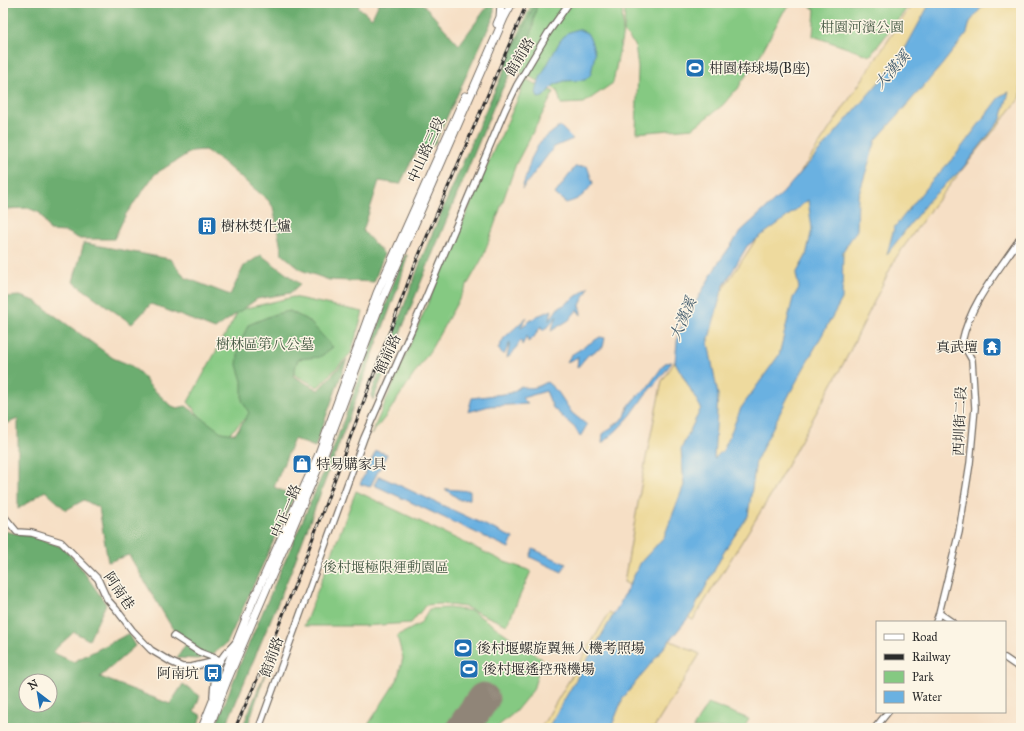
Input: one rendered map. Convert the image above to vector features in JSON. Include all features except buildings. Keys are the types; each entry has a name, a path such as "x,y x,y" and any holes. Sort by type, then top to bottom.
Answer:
{"main road":[{"name":"中山路三段","path":"381,302 502,16 501,3"},
{"name":"中山路三段","path":"371,307 502,16 512,3"},
{"name":"中正一路","path":"202,728 216,701 240,643 325,452 381,302"},
{"name":"中正一路","path":"240,643 253,601 318,456 371,307"},
{"name":"中正一路","path":"209,728 216,701"}],"street":[{"path":"502,16 507,3"},
{"name":"館前路","path":"259,728 364,438 426,297 505,110 517,85 548,33 569,3"},
{"name":"西圳街二段","path":"936,621 959,532 971,456 975,408 972,360 962,342 964,332 976,305 985,290 1021,237"},
{"name":"阿南巷","path":"3,515 17,532 32,533 61,542 98,579 107,599 132,630 152,650 182,667 191,667 221,660"},
{"path":"939,613 951,621"},
{"path":"174,636 199,652 221,660"},
{"path":"216,701 214,687 217,667 223,656 240,643"},
{"path":"1006,659 1021,669"},
{"path":"875,728 887,713"}],"green space":[{"path":"3,3 360,3 358,7 372,18 379,3 422,3 459,45 490,3 494,3 494,16 434,145 416,152 400,184 379,181 363,231 384,254 374,282 329,280 301,270 282,254 273,207 268,200 220,160 205,150 192,151 155,174 126,214 114,239 80,239 66,232 50,231 40,213 28,208 3,209"},
{"path":"532,3 622,3 623,32 613,83 584,103 561,104 557,90 505,65"},
{"path":"535,3 537,3 532,32 496,101 373,400 371,394 423,255 483,116"},
{"name":"柑園河濱公園","path":"625,3 794,3 784,11 756,63 742,81 738,89 723,105 693,128 636,133 638,67 635,45 624,32"},
{"name":"柑園河濱公園","path":"804,3 911,3 870,56 813,36 815,9"},
{"path":"525,79 554,92 516,164 483,257 431,349 386,416 371,435 496,145 519,96"},
{"path":"84,243 170,259 186,278 230,295 244,266 261,255 300,284 290,293 257,299 215,329 151,304 132,324 73,282"},
{"path":"405,255 407,255 407,257 400,282 292,569 225,728 215,728 240,664 329,460"},
{"path":"20,296 35,301 113,358 130,365 140,373 150,386 170,405 177,408 186,406 221,432 235,434 249,413 242,400 242,381 237,365 239,346 248,325 275,314 290,311 309,321 333,347 320,357 298,359 293,376 318,390 347,359 315,447 294,439 274,487 294,496 227,643 212,655 198,659 177,658 188,641 174,631 129,555 108,562 99,508 84,500 66,510 45,491 18,509 18,419 3,425 3,297"},
{"name":"樹林區第八公墓","path":"293,297 363,312 351,353 318,387 291,373 221,442 188,402 239,310"},
{"name":"後村堰極限運動園區","path":"356,491 505,562 531,571 507,625 465,607 440,604 426,605 411,623 363,626 304,626"},
{"path":"3,531 35,537 62,547 79,565 106,604 89,640 74,632 52,652 73,662 128,634 135,646 100,677 170,704 183,684 200,696 194,711 202,716 196,728 3,728"},
{"name":"後村堰遙控飛機場","path":"449,608 472,611 542,659 533,690 515,712 496,728 366,728 397,680 403,658 397,636 420,624 429,609"},
{"path":"267,668 247,728 242,728"},
{"path":"708,703 749,719 744,728 693,728"}],"sand":[{"path":"913,3 1021,3 1021,97 933,206 895,259 847,357 769,498 693,620 624,582 646,458 662,381"},
{"path":"609,613 700,654 654,728 540,728 545,721"}],"water":[{"name":"大漢溪","path":"930,3 985,3 970,22 967,33 941,66 876,140 858,197 857,230 843,251 842,299 790,393 756,461 748,516 725,550 692,613 623,698 611,728 548,728 619,605 641,562 664,537 684,485 681,449 701,408 675,362 678,333 717,265 741,231 783,193 900,58","holes":["808,200 812,229 806,256 796,274 799,288 793,298 779,355 741,408 724,449 714,459 718,395 708,342 723,287 747,246"]},
{"path":"578,29 587,33 591,40 595,54 591,74 585,80 564,81 554,85 543,97 538,98 536,92 540,78 560,41 567,33"},
{"path":"1009,92 1001,119 962,169 929,200 887,254 894,228 929,184 955,156 1000,96"},
{"path":"560,126 573,139 554,147 522,189 531,159 540,142"},
{"path":"587,166 593,183 582,196 566,203 555,194 575,167"},
{"path":"589,287 580,305 581,315 577,310 569,320 551,331 557,316 549,326 542,330 541,326 534,337 528,342 527,336 522,345 521,340 512,354 507,358 510,342 504,355 498,349 504,338 527,317 520,328 537,316 552,310 549,321 558,308"},
{"path":"600,337 605,338 603,347 588,355 577,368 578,357 567,362 571,355"},
{"path":"672,362 631,415 602,443 603,434 625,417 628,407 635,398 647,388 665,363"},
{"path":"547,382 558,392 572,413 587,425 580,437 575,428 553,408 546,391 522,398 528,404 489,406 468,412 472,398 511,393 521,386 528,388 535,387"},
{"path":"376,451 387,454 370,487 360,484"},
{"path":"379,476 513,538 509,548 374,485"},
{"path":"445,489 470,491 470,499 460,500"},
{"path":"533,549 566,564 562,572 530,557"}],"runway":[{"path":"463,728 483,699"}],"railway":[{"path":"235,728 260,673 305,559 413,269 527,3"}],"place":[{"name":"柑園棒球場(B座)","path":"695,68"},
{"name":"樹林焚化爐","path":"207,226"},
{"name":"真武壇","path":"992,347"},
{"name":"特易購家具","path":"302,464"},
{"name":"後村堰螺旋翼無人機考照場","path":"463,648"},
{"name":"後村堰遙控飛機場","path":"469,669"},
{"name":"阿南坑","path":"213,673"}]}
